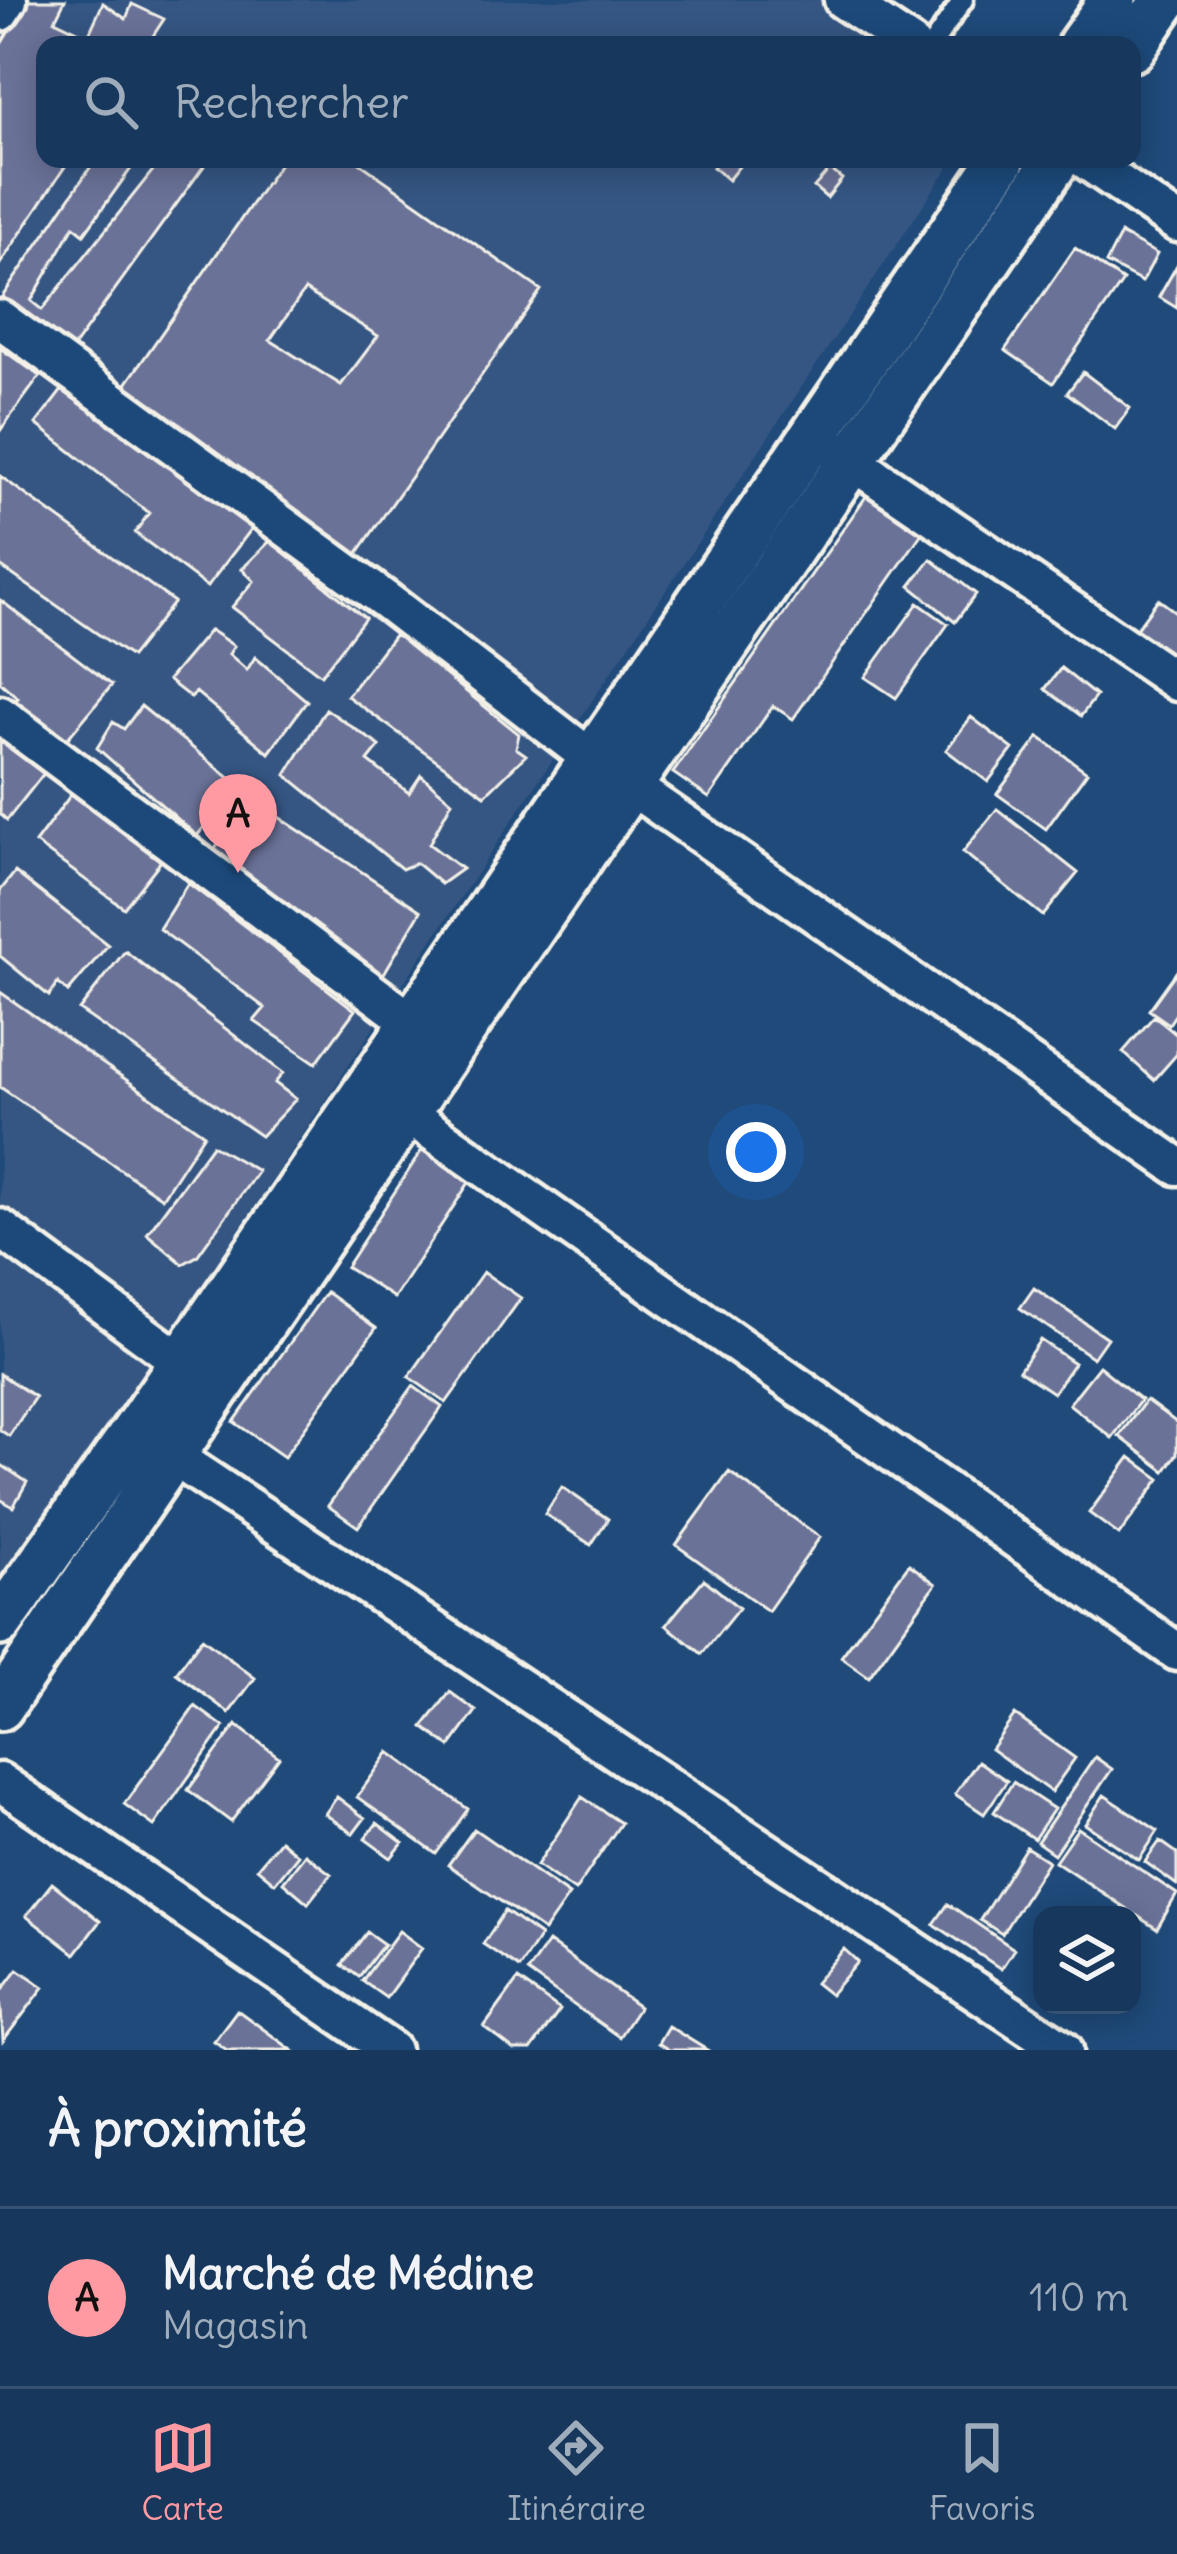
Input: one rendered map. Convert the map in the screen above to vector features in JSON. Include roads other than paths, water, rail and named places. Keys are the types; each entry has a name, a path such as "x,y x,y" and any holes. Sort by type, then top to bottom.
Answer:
{"street":[{"path":"0,12 8,0"},
{"path":"843,0 897,36"},
{"path":"1087,36 1112,0"},
{"path":"1140,36 1165,0"},
{"path":"0,1707 173,1456 387,1099 413,1022 996,168"},
{"path":"7,1600 181,1362 631,784 1051,168"},
{"path":"1097,168 1177,223"},
{"path":"0,319 388,602 592,760 1177,1166"},
{"path":"813,435 1177,682"},
{"path":"0,715 413,1022"},
{"path":"387,1099 1177,1652"},
{"path":"0,1228 181,1362"},
{"path":"135,1431 1064,2050"},
{"path":"0,1782 391,2050"}],"lane":[{"path":"938,36 963,0"}],"place":[{"name":"Marché de Médine","path":"238,873"}]}
